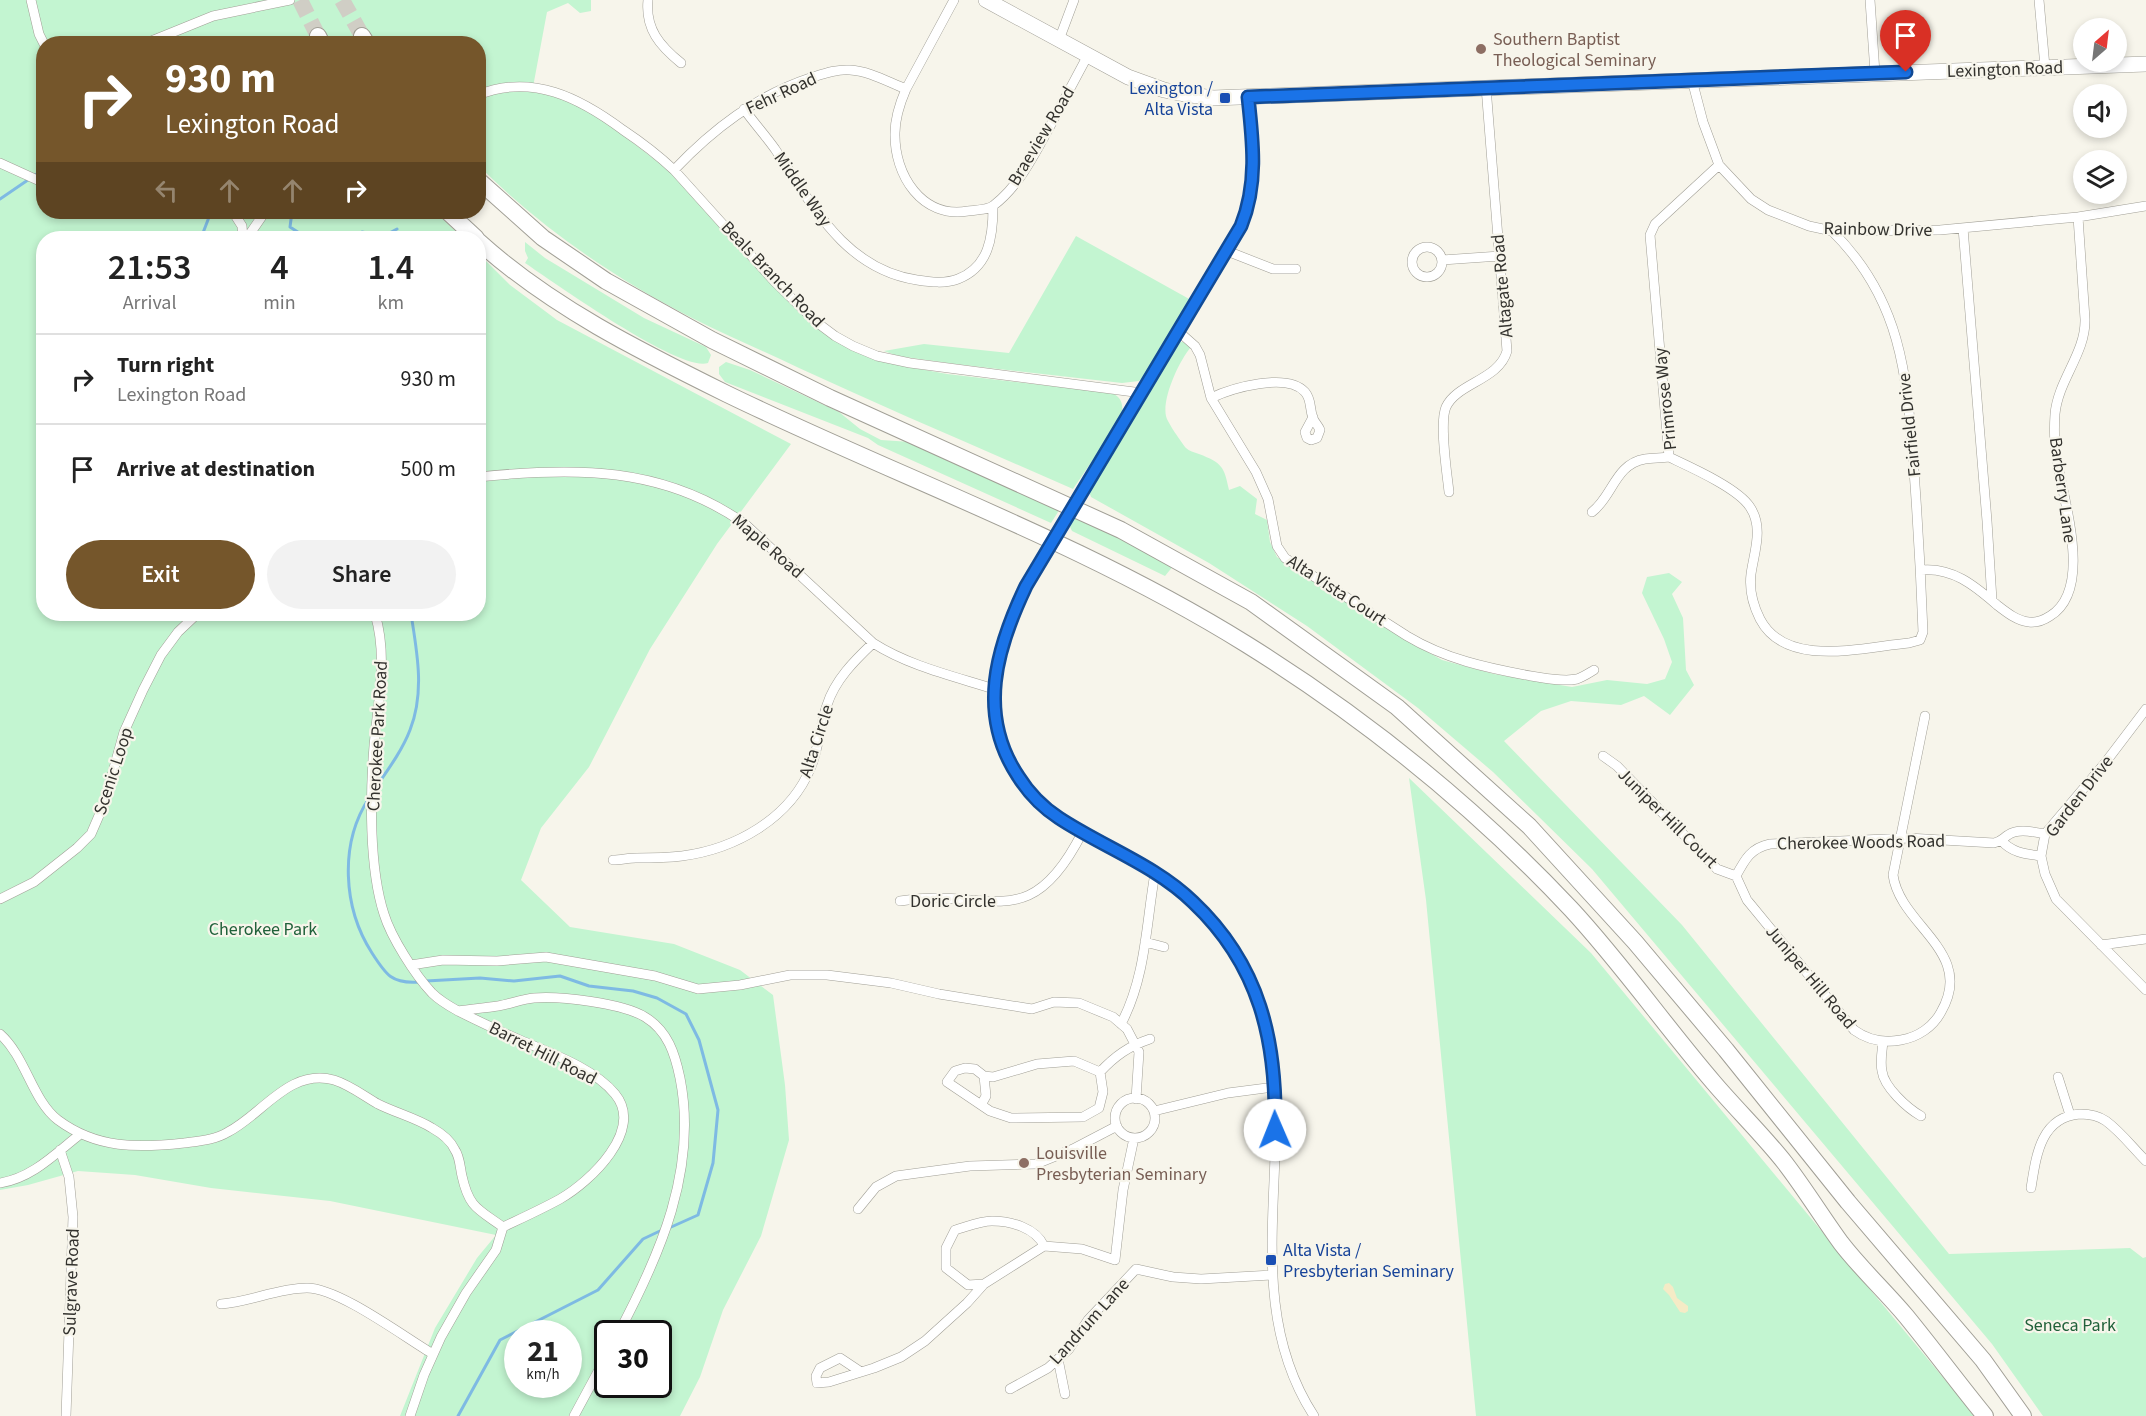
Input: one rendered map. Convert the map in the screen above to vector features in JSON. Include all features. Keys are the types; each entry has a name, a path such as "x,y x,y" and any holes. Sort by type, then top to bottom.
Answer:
{"highway":[{"path":"486,187 543,238 606,281 712,340 830,398 1121,530 1251,603 1397,707 1529,826 1635,942 1726,1050 1834,1185 1983,1360 2023,1416"},
{"path":"454,219 467,231"},
{"path":"486,248 554,301 692,377 811,434 1023,526 1121,572 1244,642 1320,691 1410,759 1491,830 1571,910 1715,1084 1784,1161 1844,1246 1906,1316 1985,1416"}],"main road":[{"name":"Lexington Road","path":"986,0 1128,77 1153,87 1213,98 2146,64"}],"street":[{"path":"31,0 40,36"},
{"path":"164,36 213,16 290,0"},
{"path":"648,0 647,15 654,37 681,63"},
{"path":"954,0 901,102 895,134 897,158 909,185 928,205 944,211 964,212 993,207"},
{"path":"1059,40 1074,0"},
{"path":"1870,0 1875,73"},
{"path":"2039,0 2045,67"},
{"name":"Braeview Road","path":"993,207 1020,178 1088,55"},
{"name":"Fehr Road","path":"674,170 716,129 744,109 803,80 829,72 860,71 906,89"},
{"name":"Rainbow Drive","path":"1692,80 1702,122 1719,165 1739,188 1768,210 1809,226 1832,231 1963,228 2146,207"},
{"name":"Beals Branch Road","path":"486,92 500,88 533,87 563,94 600,113 654,152 674,170 803,310 835,336 853,346 877,356 910,363 1142,393"},
{"name":"Altagate Road","path":"1449,492 1444,430 1446,407 1456,396 1500,365 1507,351 1486,87"},
{"path":"1248,97 1254,164 1252,189 1243,220 1227,251 1026,586 1009,627 997,670 993,705 998,734 1012,767 1025,787 1041,804 1057,817 1155,873 1181,891 1216,926 1245,968 1263,1014 1272,1056 1275,1114 1271,1260 1275,1305 1291,1370 1314,1416"},
{"name":"Middle Way","path":"744,109 770,142 823,221 859,256 887,273 926,282 945,282 965,276 986,255 992,236 993,207"},
{"path":"0,163 36,180"},
{"name":"Primrose Way","path":"1719,165 1655,224 1650,235 1669,457 1737,494 1749,505 1756,523 1757,536 1751,574 1752,599 1762,622 1777,639 1791,647 1811,651 1908,643 1922,638"},
{"name":"Barberry Lane","path":"1921,570 1936,568 1957,575 2017,619 2030,622 2055,613 2062,606 2071,586 2072,545 2057,460 2054,425 2063,385 2085,335 2078,216"},
{"path":"1963,228 1988,521 1992,600"},
{"name":"Fairfield Drive","path":"1832,231 1866,270 1878,289 1891,318 1899,348 1910,418 1921,570 1922,638"},
{"path":"1227,251 1273,269 1296,269"},
{"path":"1442,260 1500,256"},
{"name":"Alta Vista Court","path":"1178,332 1195,346 1200,355 1211,398 1256,472 1268,499 1280,552 1296,565 1426,648 1450,657 1509,672 1551,679 1576,679 1594,670"},
{"path":"1211,398 1237,388 1286,382 1306,393 1312,408 1312,417"},
{"path":"1592,512 1602,505 1617,478 1626,468 1644,459 1669,457"},
{"name":"Maple Road","path":"486,476 535,471 588,472 652,481 701,498 727,511 745,524 873,643 890,654 914,664 994,689"},
{"name":"Scenic Loop","path":"0,899 19,892 34,882 91,834 104,804 124,732 143,690 161,655 189,621"},
{"name":"Cherokee Park Road","path":"376,621 381,646 382,678 373,770 373,812 375,870 383,912 388,926 412,967 432,992 458,1011"},
{"name":"Alta Circle","path":"613,860 661,858 696,853 747,836 769,821 789,802 810,769 827,704 833,691 852,663 873,643"},
{"name":"Garden Drive","path":"2146,709 2105,763 2045,834 2041,856 2044,874 2056,899 2146,990"},
{"path":"1921,1116 1905,1106 1883,1076 1881,1064 1883,1042 1907,1039 1927,1029 1942,1011 1950,988 1949,971 1942,952 1900,897 1895,886 1894,868 1925,717"},
{"name":"Juniper Hill Court","path":"1603,756 1617,766 1717,869 1736,876"},
{"name":"Doric Circle","path":"900,902 925,898 998,902 1023,898 1039,890 1058,873 1082,832"},
{"name":"Cherokee Woods Road","path":"1736,876 1745,858 1760,846 1770,844 1900,838 1995,843 2015,832 2045,834"},
{"name":"Cherokee Woods Road","path":"2002,841 2007,847 2022,853 2041,856"},
{"path":"1121,1024 1141,970 1155,873"},
{"name":"Juniper Hill Road","path":"1736,876 1747,900 1846,1023 1858,1033 1883,1042"},
{"path":"2101,945 2146,939"},
{"path":"1145,942 1164,947"},
{"path":"412,967 443,960 497,961 546,957 655,976 698,988 740,985 790,975 827,975 891,983 939,994 1032,1009 1054,1002 1080,1003 1113,1017 1127,1029 1139,1052 1136,1099"},
{"path":"458,1011 534,998 586,1001 623,1007 645,1017 657,1026 674,1052 682,1089 686,1130 679,1186 644,1283 625,1320"},
{"name":"Barret Hill Road","path":"458,1011 587,1072 615,1094 623,1109 623,1122 618,1140 609,1156 595,1172 561,1198 503,1227"},
{"path":"0,1034 13,1048 56,1118 79,1135 110,1143 155,1146 209,1139 241,1125 294,1083 318,1078 334,1080 379,1104 433,1128 441,1135 455,1149 466,1194 471,1203 503,1227 496,1250 466,1293 433,1354 410,1416"},
{"path":"1100,1072 1115,1056 1135,1044 1150,1039"},
{"path":"1074,1061 1100,1072 1103,1092 1099,1108 1083,1117 1011,1118 981,1105 946,1082 955,1071 964,1068 975,1069 984,1076 993,1077 1037,1064 1074,1061"},
{"path":"981,1105 986,1096 984,1076"},
{"path":"2058,1077 2070,1115"},
{"path":"1154,1111 1228,1093 1274,1087"},
{"path":"1136,1099 1147,1102 1154,1111 1155,1122 1145,1136 1134,1138 1124,1135 1115,1120 1117,1109 1125,1101 1136,1099"},
{"path":"2031,1188 2036,1158 2043,1138 2051,1126 2070,1115 2092,1115 2107,1122 2146,1161"},
{"path":"858,1209 876,1187 896,1176 970,1166 1036,1164 1076,1148 1117,1126"},
{"path":"0,1183 20,1178 38,1168 79,1135"},
{"path":"861,1372 902,1357 925,1341 967,1303 984,1284 1044,1246 1082,1250 1115,1260 1124,1190 1134,1138"},
{"name":"Sulgrave Road","path":"60,1150 69,1177 74,1217 66,1416"},
{"path":"984,1284 968,1285 946,1268 946,1248 955,1230 991,1221 1021,1226 1040,1237 1044,1246"},
{"name":"Landrum Lane","path":"1010,1389 1048,1368 1069,1349 1088,1320 1136,1269 1173,1277 1201,1279 1273,1275"},
{"path":"221,1304 295,1289 313,1288 371,1315 433,1354"},
{"path":"1058,1359 1065,1394"},
{"path":"574,1416 594,1379"}],"green space":[{"name":"Cherokee Park","path":"0,0 591,0 591,11 580,13 568,3 547,12 533,87 577,104 605,121 667,169 758,270 861,354 893,364 947,374 1112,393 1120,400 1122,417 1073,489 833,384 663,303 607,269 553,231 486,173 486,36 36,36 36,219 443,219 455,231 36,231 36,621 486,621 486,261 510,285 557,320 791,444 717,544 650,649 589,767 541,828 521,880 570,927 674,944 740,970 773,995 785,1085 789,1140 761,1236 723,1310 700,1377 680,1416 400,1416 435,1328 477,1258 496,1235 330,1201 211,1188 135,1175 78,1171 0,1190"},
{"path":"1076,236 1191,300 1149,371 1139,381 1122,383 955,364 898,356 884,351 924,344 1009,353"},
{"path":"525,242 545,258 644,318 706,347 711,355 708,363 694,362 672,354 588,306 525,263 528,258"},
{"name":"Seneca Park","path":"1177,342 1183,342 1191,347 1172,380 1165,408 1166,416 1186,448 1221,466 1229,490 1240,486 1257,499 1255,514 1267,520 1270,542 1277,557 1389,630 1442,660 1494,674 1572,687 1607,680 1647,684 1665,679 1672,662 1664,639 1642,593 1647,577 1669,573 1682,582 1672,594 1683,618 1686,670 1694,685 1670,715 1644,696 1621,705 1571,701 1541,711 1504,741 1682,925 1949,1254 2130,1248 2143,1258 2146,1257 2146,1416 2043,1416 1992,1344 1592,869 1493,772 1418,708 1307,626 1209,563 1091,497 1089,491"},
{"path":"726,362 750,370 839,412 860,429 881,440 911,442 1059,506 1058,512 1051,523 878,445 868,438 725,382 719,374 719,367"},
{"path":"1077,515 1174,565 1165,576 1072,531 1070,527 1073,518"},
{"path":"1409,778 1591,953 1975,1416 1476,1416 1426,900"}],"sand":[{"path":"1669,1283 1677,1298 1688,1306 1688,1311 1685,1313 1680,1312 1663,1289 1665,1284"}],"waterway":[{"path":"0,199 36,174"},
{"path":"204,231 208,219"},
{"path":"291,219 290,227 296,231"},
{"path":"393,231 397,229"},
{"path":"374,790 403,746 415,716 418,672 412,621"},
{"path":"369,798 359,816 349,855 348,876 355,916 362,935 381,967 396,980 419,982"},
{"path":"426,981 480,978 514,981 560,976 589,986 633,991 657,998 686,1014 699,1040 718,1110 713,1163 698,1215 669,1228"},
{"path":"458,1416 500,1340 598,1290 643,1239 662,1230"}],"tunnel":[{"path":"300,0 318,36"},
{"path":"342,0 362,36"}],"place":[{"name":"Southern Baptist Theological Seminary","path":"1481,49"},
{"name":"Lexington / Alta Vista","path":"1225,98"},
{"name":"Louisville Presbyterian Seminary","path":"1024,1163"},
{"name":"Alta Vista / Presbyterian Seminary","path":"1271,1260"}],"route":[{"path":"1275,1130 1270,1041 1255,991 1245,968 1230,944 1216,926 1181,891 1146,867 1057,817 1041,804 1025,787 1012,767 998,734 993,705 999,659 1026,586 1241,226 1250,202 1254,176 1248,97 1906,72"}]}
